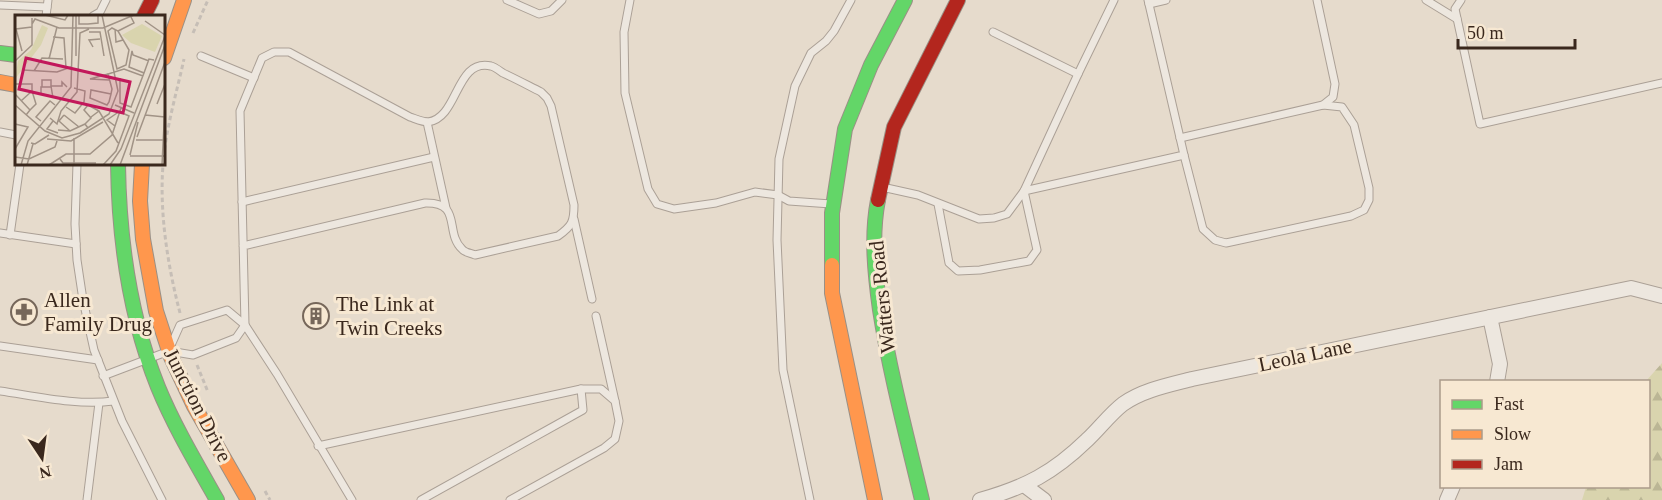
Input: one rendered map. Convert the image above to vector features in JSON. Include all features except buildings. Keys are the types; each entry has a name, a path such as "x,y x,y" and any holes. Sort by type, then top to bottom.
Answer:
{"main road":[{"path":"144,15 152,0"},
{"path":"165,55 184,0"},
{"name":"Watters Road","path":"874,500 832,293 833,204 845,129 871,64 905,0"},
{"name":"Watters Road","path":"922,500 887,353 875,274 875,215 894,127 958,0"},
{"path":"0,53 15,55"},
{"path":"0,82 15,85"},
{"name":"Junction Drive","path":"118,165 117,201 127,287 147,358 184,442 217,500"},
{"name":"Junction Drive","path":"142,165 140,201 142,239 156,311 169,351 194,406 248,500"}],"street":[{"name":"Leola Lane","path":"980,500 1024,485 1054,469 1086,442 1124,404 1153,389 1631,288 1662,296"},
{"path":"1490,317 1500,364 1497,380"},
{"path":"1024,485 1044,500"}],"lane":[{"path":"95,15 100,12 106,0"},
{"path":"512,1 539,14 551,11 562,0"},
{"path":"630,0 624,32 625,93 648,189 657,204 674,209 755,192 778,195 789,201 833,204"},
{"path":"810,500 783,370 777,240 778,159 795,86 811,53 834,31 850,0"},
{"path":"881,186 918,195 979,219 1007,214 1024,191 1114,0"},
{"path":"1166,0 1148,2 1180,138 1184,155 1203,229 1215,240 1226,243 1351,216 1364,210 1369,200 1369,188 1354,125 1342,107 1323,105 1180,138"},
{"path":"1317,0 1335,84 1333,97 1323,105"},
{"path":"1426,0 1457,19"},
{"path":"1461,0 1455,9 1480,124 1662,83"},
{"path":"0,5 47,4"},
{"path":"993,32 1078,74"},
{"path":"103,376 169,351 193,355 236,338 245,325 240,111 262,58 274,52 289,52 410,117 427,122 443,114 462,81 470,71 480,66 491,66 541,92 551,106 574,205 574,219 592,299"},
{"path":"201,56 254,78"},
{"path":"427,122 446,208 457,242 464,251 475,255 558,236 568,229 574,219"},
{"path":"0,132 15,135"},
{"path":"1024,191 1184,155"},
{"path":"242,202 434,157"},
{"path":"10,235 20,165"},
{"path":"77,165 75,224 77,260 94,350 122,422 162,500"},
{"path":"938,204 949,263 958,271 980,270 1029,261 1038,250 1024,191"},
{"path":"243,246 425,203 437,203 446,208"},
{"path":"0,233 76,244"},
{"path":"169,351 180,325 227,310 245,325 352,500"},
{"path":"510,500 604,448 615,439 619,421 596,316"},
{"path":"0,346 98,360"},
{"path":"318,446 581,389 601,389 615,401"},
{"path":"421,500 583,410 581,389"},
{"path":"0,391 99,403 113,401"},
{"path":"87,500 99,403"}],"path":[{"path":"190,39 208,0"},
{"path":"165,149 186,49"},
{"path":"164,165 163,200 171,277 183,324"},
{"path":"193,355 211,399"},
{"path":"264,491 270,500"}],"green space":[{"path":"1662,363 1662,500 1582,500 1586,488 1650,488 1650,380 1647,380"}],"traffic: fast":[{"path":"832,265 832,213 845,129 871,65 905,0"},
{"path":"0,53 15,55"},
{"path":"118,165 123,249 140,333 164,402 217,500"},
{"path":"878,200 874,241 880,310 894,382 922,500"}],"traffic: slow":[{"path":"165,55 184,0"},
{"path":"0,82 15,85"},
{"path":"142,165 140,201 143,239 156,311 171,357 194,406 248,500"},
{"path":"832,265 832,293 875,500"}],"traffic: jam":[{"path":"144,15 152,0"},
{"path":"878,200 894,127 958,0"}],"place":[{"name":"Allen Family Drug","path":"24,312"},
{"name":"The Link at Twin Creeks","path":"316,316"}]}
